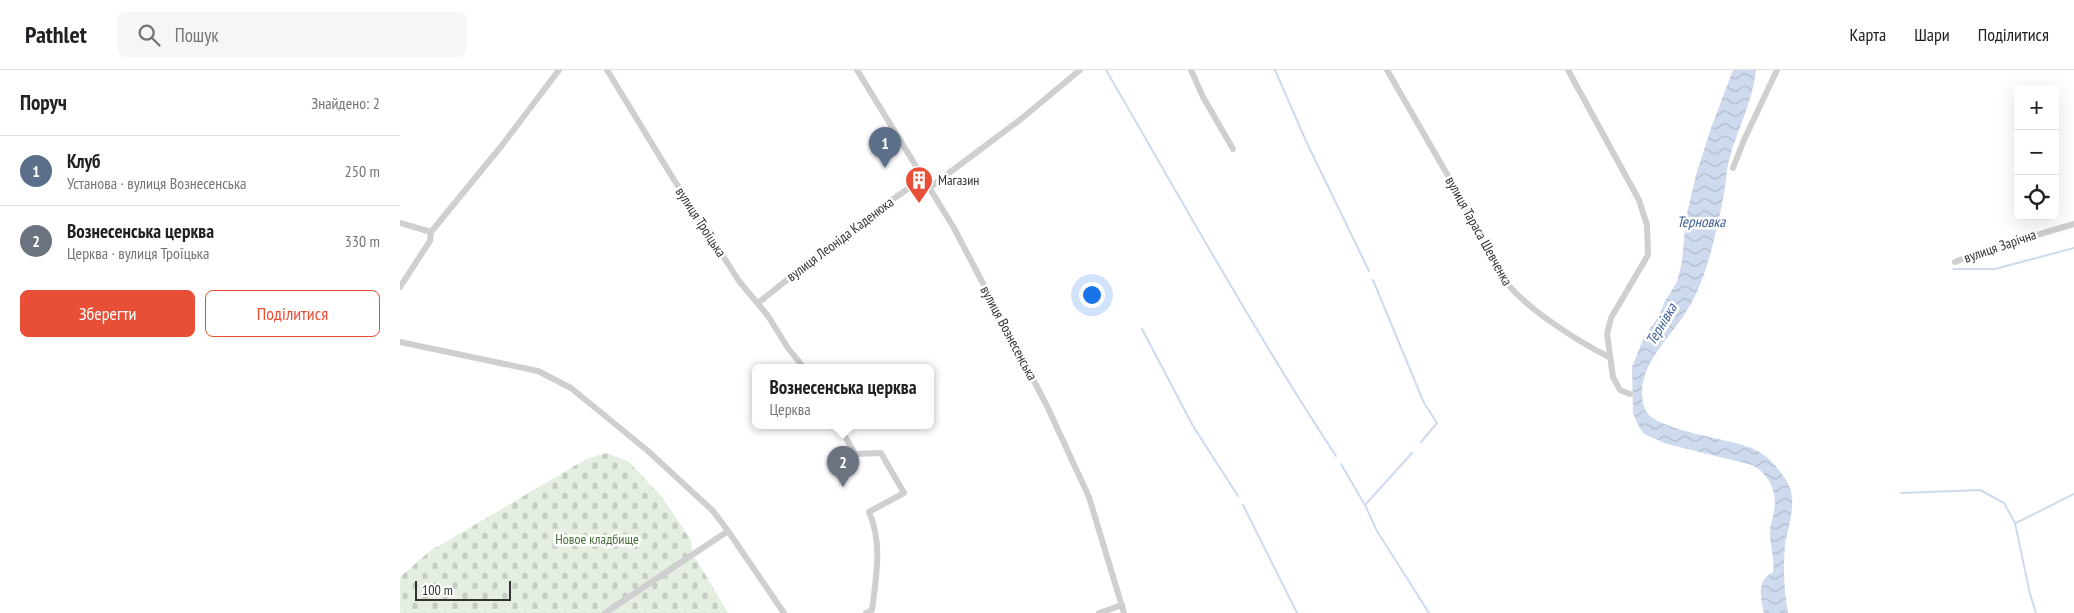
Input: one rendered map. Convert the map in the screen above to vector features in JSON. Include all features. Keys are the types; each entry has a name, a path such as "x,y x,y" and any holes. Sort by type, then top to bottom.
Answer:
{"street":[{"path":"400,287 430,241 431,232 504,144 559,70"},
{"name":"вулиця Троїцька","path":"607,70 739,281 758,303 801,364"},
{"name":"вулиця Вознесенська","path":"857,70 954,228 1047,406 1089,497 1124,613"},
{"path":"929,188 1021,119 1080,70"},
{"path":"1191,70 1203,97 1233,149"},
{"name":"вулиця Тараса Шевченка","path":"1387,70 1466,206 1507,283 1514,292 1538,312 1595,350 1609,357"},
{"path":"1568,70 1640,200 1647,225 1648,255 1616,309 1607,334 1609,357 1615,382 1620,390 1630,394"},
{"path":"1733,168 1777,70"},
{"name":"вулиця Леоніда Каденюка","path":"758,303 844,234 922,178"},
{"path":"400,223 431,232"},
{"name":"вулиця Зарічна","path":"1956,262 1978,252 2074,224"},
{"path":"400,342 538,370 586,400 641,445 699,498 728,530 784,613"},
{"path":"841,429 855,454 881,453 904,493 869,512 877,537 877,563 872,610 866,613"},
{"path":"605,613 728,530"},
{"path":"1099,613 1122,605"}],"green space":[{"name":"Новое кладбище","path":"607,453 628,461 662,497 691,540 693,554 728,613 400,613 400,577 430,551 588,458"}],"water":[{"name":"Терновка","path":"1733,70 1756,70 1752,93 1729,160 1718,223 1706,268 1688,309 1654,356 1643,381 1642,395 1645,409 1651,417 1678,429 1756,450 1771,461 1783,475 1789,486 1792,500 1784,562 1788,613 1764,613 1762,604 1763,580 1773,572 1770,527 1775,497 1767,478 1758,468 1752,465 1667,444 1644,434 1633,413 1632,367 1644,337 1659,316 1664,303 1677,282 1682,262 1686,218 1696,175"}],"waterway":[{"path":"1106,70 1247,313 1336,456"},
{"path":"1275,70 1306,141 1369,271"},
{"path":"1953,269 1995,269 2074,248"},
{"path":"1373,280 1424,403 1437,423 1421,442"},
{"path":"1142,329 1193,426 1238,496"},
{"path":"1365,505 1412,453"},
{"path":"1341,464 1365,505 1377,531 1429,613"},
{"path":"1901,493 1980,490 2004,503 2015,523 2030,594 2036,613"},
{"path":"2016,523 2074,494"},
{"path":"1243,505 1297,613"}],"place":[{"name":"Клуб","path":"885,168"},
{"name":"Магазин","path":"919,204"},
{"name":"Вознесенська церква","path":"843,487"}],"water label":[{"name":"Тернівка","path":"1661,324"}]}
